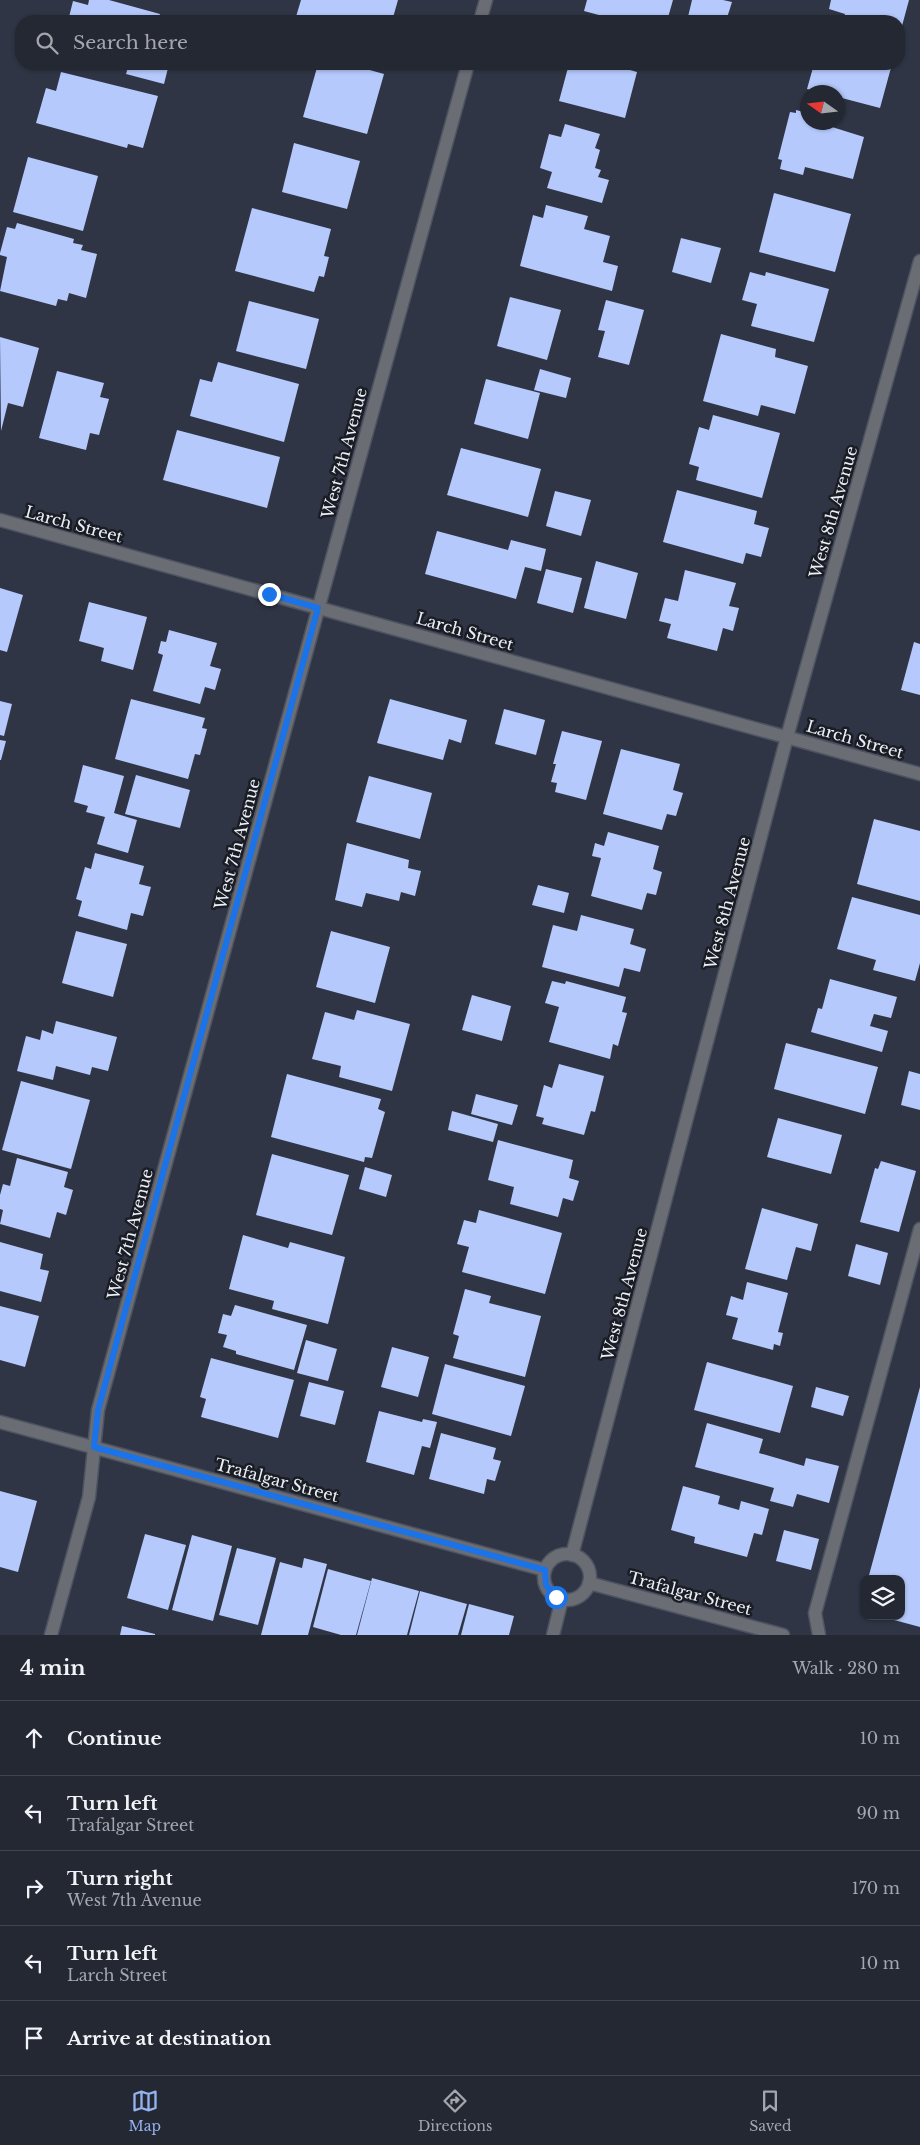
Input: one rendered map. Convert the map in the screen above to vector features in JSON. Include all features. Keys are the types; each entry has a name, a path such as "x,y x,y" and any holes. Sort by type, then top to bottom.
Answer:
{"street":[{"path":"482,15 486,0"},
{"name":"West 7th Avenue","path":"51,1635 89,1497 98,1410 466,70"},
{"name":"West 8th Avenue","path":"572,1555 788,737 920,261"},
{"name":"Larch Street","path":"0,520 920,774"},
{"path":"819,1635 815,1613 920,1229"},
{"name":"Trafalgar Street","path":"0,1422 545,1570"},
{"path":"572,1555 585,1562 589,1568 589,1583 582,1594 569,1600 562,1599 550,1592 544,1578 545,1570 548,1564 559,1556 572,1555"},
{"name":"Trafalgar Street","path":"589,1583 783,1635"},
{"path":"553,1635 562,1599"}],"building":[{"path":"89,0 109,0 160,14 70,15 73,1 88,5"},
{"path":"301,0 398,0 394,15 296,15"},
{"path":"587,0 673,0 669,15 599,15 584,11"},
{"path":"692,0 723,0 732,2 728,15 688,15"},
{"path":"831,0 909,0 905,15 845,15 829,9"},
{"path":"127,70 168,70 164,84 126,74"},
{"path":"316,70 370,70 384,74 367,134 303,117"},
{"path":"567,70 630,70 637,72 625,118 559,101"},
{"path":"812,70 890,70 880,108 845,99 845,85 808,85"},
{"path":"61,72 158,96 143,148 128,144 127,148 36,123 46,88 56,91"},
{"path":"796,110 800,111 800,130 842,130 864,137 853,179 805,167 803,175 780,169 782,160 778,159 790,112 796,113"},
{"path":"565,124 600,134 595,148 600,150 595,168 601,170 598,177 609,180 602,203 547,188 552,172 540,168 549,134 561,137"},
{"path":"294,143 360,161 347,209 282,192"},
{"path":"28,157 98,176 83,231 13,212"},
{"path":"774,193 851,214 835,272 759,252"},
{"path":"546,205 588,216 584,229 610,236 603,262 618,266 612,291 520,266 533,215 543,218"},
{"path":"252,208 331,229 324,256 329,257 324,277 319,276 314,292 235,271"},
{"path":"17,223 74,239 73,243 83,245 81,250 97,254 86,298 69,293 67,301 58,299 56,306 0,291 7,257 0,255 0,253 7,227 15,229"},
{"path":"681,238 721,248 711,283 672,272"},
{"path":"750,272 765,276 766,272 829,289 814,342 751,326 757,304 742,300"},
{"path":"510,297 561,310 547,360 497,346"},
{"path":"606,300 644,310 629,365 598,357 605,331 598,330"},
{"path":"249,301 319,319 306,369 236,351"},
{"path":"721,334 776,349 775,357 808,366 795,414 761,405 758,416 703,401"},
{"path":"0,337 39,348 23,407 8,403 1,431"},
{"path":"218,362 299,384 284,442 190,416 200,379 212,382"},
{"path":"540,369 571,378 566,398 534,390"},
{"path":"57,371 104,383 100,397 109,399 99,435 90,433 86,450 39,438"},
{"path":"486,379 540,393 528,439 474,424"},
{"path":"713,415 780,433 762,498 696,480 699,467 689,464 699,427 709,430"},
{"path":"177,430 280,457 267,508 163,480"},
{"path":"461,448 541,469 528,517 447,495"},
{"path":"677,490 757,511 754,524 769,528 761,557 746,553 743,564 663,542"},
{"path":"555,491 591,500 581,536 546,526"},
{"path":"437,531 508,550 511,540 546,549 541,571 525,567 516,599 425,574"},
{"path":"596,561 638,573 626,619 584,608"},
{"path":"546,569 582,578 573,613 537,603"},
{"path":"685,570 736,583 729,606 739,608 733,631 723,628 717,651 667,638 671,624 659,621 665,598 678,601"},
{"path":"0,588 23,595 7,652 0,650"},
{"path":"89,602 147,617 133,670 101,661 104,648 79,641"},
{"path":"169,630 217,643 210,666 221,669 215,690 205,687 200,704 153,691 163,655 158,653 161,641 166,642"},
{"path":"914,642 920,644 920,695 901,690"},
{"path":"131,699 205,718 202,728 207,729 200,755 195,754 188,779 115,759"},
{"path":"390,699 467,720 461,743 449,739 443,760 377,743"},
{"path":"0,701 12,704 4,736 0,735"},
{"path":"504,709 545,720 536,755 495,744"},
{"path":"562,731 602,741 586,800 555,792 557,783 551,782 556,764 553,764"},
{"path":"0,740 6,741 1,760 0,760"},
{"path":"621,749 680,764 673,790 683,793 676,816 667,814 662,830 603,814"},
{"path":"83,765 124,776 114,813 137,820 128,853 97,844 105,817 86,812 88,806 74,802"},
{"path":"136,775 190,790 180,828 125,814"},
{"path":"369,776 432,793 420,839 356,822"},
{"path":"874,819 920,831 920,901 857,884"},
{"path":"608,832 659,846 653,869 662,872 656,895 647,893 642,910 591,896 601,858 592,856 595,843 604,846"},
{"path":"347,843 409,860 408,868 421,871 415,896 401,892 399,901 366,893 362,907 335,900"},
{"path":"95,853 144,866 139,884 151,887 143,916 131,913 127,930 78,916 82,901 76,899 85,867 91,869"},
{"path":"538,885 569,893 564,913 532,905"},
{"path":"852,897 920,915 920,963 915,981 873,970 876,960 837,949"},
{"path":"581,915 634,929 630,944 646,949 640,972 624,968 619,987 542,967 553,925 577,931"},
{"path":"76,931 127,944 113,997 62,983"},
{"path":"331,931 390,947 375,1003 316,987"},
{"path":"830,979 897,997 891,1018 874,1014 870,1026 888,1031 882,1052 811,1032 818,1008 822,1009"},
{"path":"552,981 565,984 566,981 626,997 622,1012 627,1013 618,1046 613,1044 610,1059 549,1042 559,1007 545,1003"},
{"path":"472,995 511,1006 502,1041 462,1030"},
{"path":"357,1010 410,1024 392,1091 339,1077 341,1066 312,1059 325,1012 354,1020"},
{"path":"56,1021 117,1037 108,1071 92,1067 90,1075 56,1066 53,1080 17,1071 26,1036 40,1040 42,1030 53,1034"},
{"path":"786,1043 878,1067 865,1114 774,1089"},
{"path":"559,1064 604,1076 595,1112 591,1111 584,1135 542,1124 544,1118 536,1116 544,1085 552,1088"},
{"path":"909,1071 920,1074 920,1110 901,1105"},
{"path":"287,1074 381,1099 378,1109 385,1112 372,1158 365,1157 364,1162 271,1137"},
{"path":"21,1081 90,1100 71,1169 2,1150"},
{"path":"476,1094 518,1105 512,1125 471,1114"},
{"path":"452,1111 498,1124 493,1142 448,1130"},
{"path":"778,1118 842,1135 831,1174 767,1157"},
{"path":"498,1140 573,1160 569,1178 579,1181 573,1201 563,1198 558,1217 510,1204 514,1187 488,1180"},
{"path":"272,1154 349,1175 332,1235 256,1215"},
{"path":"17,1158 68,1172 64,1187 73,1190 66,1215 57,1212 50,1238 0,1224 3,1210 0,1209 0,1195 3,1184 10,1186"},
{"path":"881,1161 916,1171 899,1232 860,1222 875,1168 878,1169"},
{"path":"365,1167 392,1175 386,1197 359,1189"},
{"path":"762,1208 818,1224 811,1251 796,1247 787,1280 745,1269"},
{"path":"479,1210 562,1233 545,1294 462,1272 469,1247 457,1244 464,1220 476,1223"},
{"path":"243,1235 288,1248 290,1242 345,1257 328,1324 272,1309 274,1301 229,1289"},
{"path":"0,1242 43,1254 40,1269 49,1271 41,1302 0,1291"},
{"path":"856,1244 888,1253 880,1285 848,1276"},
{"path":"747,1282 788,1293 778,1332 783,1333 780,1346 774,1344 773,1350 732,1339 738,1318 726,1315 731,1296 743,1300"},
{"path":"465,1289 491,1296 489,1303 541,1316 525,1377 453,1358 459,1336 453,1334"},
{"path":"235,1305 307,1325 294,1370 236,1354 236,1351 223,1347 227,1335 218,1333 223,1314 231,1316"},
{"path":"0,1306 39,1316 25,1367 0,1360"},
{"path":"306,1340 337,1349 328,1381 297,1373"},
{"path":"392,1347 429,1357 418,1397 381,1387"},
{"path":"211,1358 294,1380 278,1438 201,1417 206,1399 200,1397"},
{"path":"707,1362 793,1386 780,1433 694,1410"},
{"path":"445,1364 525,1386 511,1436 432,1414"},
{"path":"309,1382 344,1391 335,1425 300,1416"},
{"path":"816,1387 849,1396 843,1416 811,1407"},
{"path":"920,1387 920,1627 894,1620 905,1620 905,1575 869,1575"},
{"path":"379,1411 422,1422 423,1419 437,1422 430,1448 422,1446 414,1475 366,1462"},
{"path":"707,1423 763,1439 759,1453 804,1466 806,1458 839,1466 829,1503 797,1494 793,1507 770,1501 774,1488 695,1467"},
{"path":"441,1433 496,1448 493,1459 501,1461 495,1481 487,1479 484,1494 429,1479"},
{"path":"683,1486 720,1496 718,1504 739,1510 741,1501 769,1509 762,1535 754,1533 747,1557 694,1543 695,1537 671,1530"},
{"path":"0,1491 37,1501 18,1572 0,1567"},
{"path":"784,1530 819,1539 811,1570 776,1561"},
{"path":"145,1534 186,1545 168,1610 127,1598"},
{"path":"192,1535 232,1546 213,1621 172,1610"},
{"path":"237,1548 276,1558 258,1625 219,1615"},
{"path":"304,1558 327,1564 308,1635 261,1635 280,1562 302,1568"},
{"path":"328,1569 371,1581 356,1635 341,1635 313,1627"},
{"path":"372,1578 419,1591 407,1635 357,1635"},
{"path":"420,1591 467,1604 458,1635 409,1635"},
{"path":"469,1604 514,1616 509,1635 461,1635"},
{"path":"122,1626 155,1634 155,1635 120,1635"}],"route":[{"path":"269,594 318,608 98,1410 94,1447 545,1570 544,1578 546,1585 556,1597"}]}
